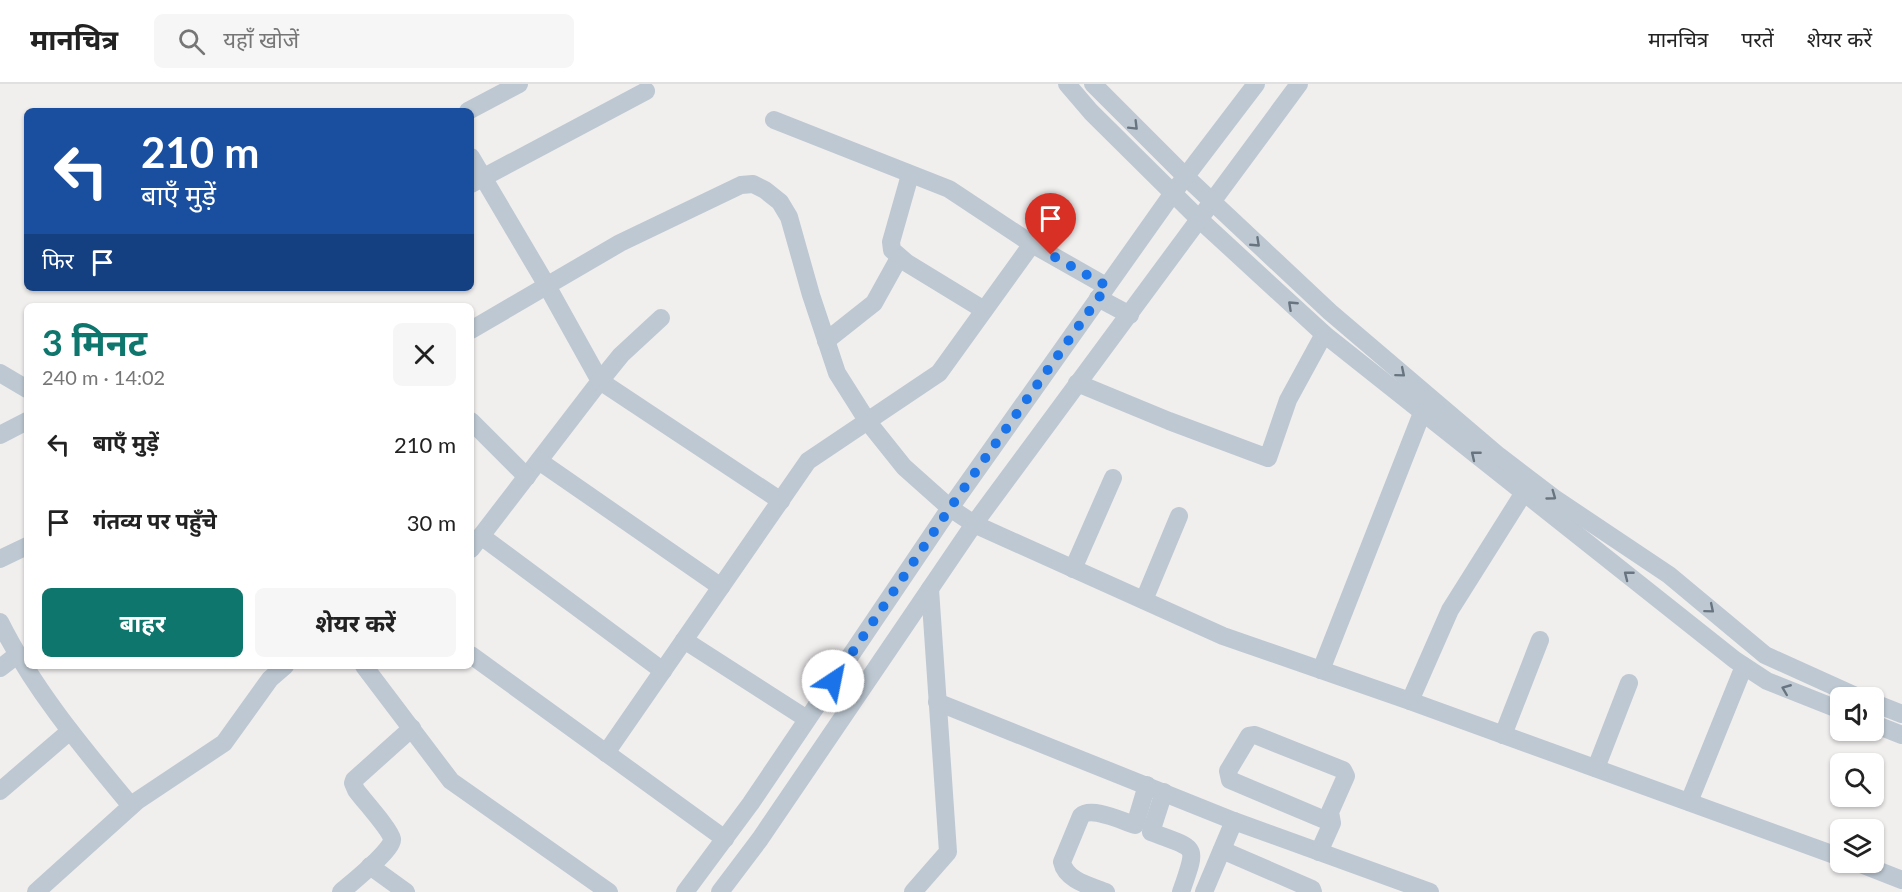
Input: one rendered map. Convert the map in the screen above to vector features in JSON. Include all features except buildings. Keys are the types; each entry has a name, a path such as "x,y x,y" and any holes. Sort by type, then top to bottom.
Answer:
{"street":[{"path":"474,108 519,84"},
{"path":"1067,84 1200,220 1324,334 1523,494 1744,666 1767,681 1830,706"},
{"path":"1093,84 1213,203 1330,312 1499,456 1554,498 1669,575 1766,655 1836,687"},
{"path":"685,892 725,839 950,508 1102,292 1185,176 1256,84"},
{"path":"720,892 760,839 974,524 1299,84"},
{"path":"646,91 477,181 546,284 600,381 781,501"},
{"path":"774,120 949,189 1102,292 1130,315"},
{"path":"910,175 891,242 892,250 899,258 984,310"},
{"path":"474,328 546,284 620,243 741,185 753,184 780,202 789,217 837,373 868,422 904,467 950,508 974,524 1223,636 1410,701 1830,853"},
{"path":"606,753 808,461 939,373 1032,244"},
{"path":"826,341 874,303 899,258"},
{"path":"661,318 621,355 476,543 663,671"},
{"path":"1077,383 1268,458 1288,400 1324,334"},
{"path":"0,374 24,387"},
{"path":"1321,670 1422,413"},
{"path":"0,435 24,423"},
{"path":"474,424 527,477"},
{"path":"539,461 721,587"},
{"path":"1073,569 1113,478"},
{"path":"1410,701 1450,610 1523,494"},
{"path":"1144,600 1179,516"},
{"path":"0,559 24,547"},
{"path":"913,892 948,852 930,589"},
{"path":"0,622 24,665"},
{"path":"684,640 807,720"},
{"path":"1503,735 1540,640"},
{"path":"0,668 17,655"},
{"path":"474,657 725,839"},
{"path":"1689,802 1744,666"},
{"path":"27,669 70,731 131,806"},
{"path":"36,892 131,806 224,743 270,679 282,669"},
{"path":"373,670 451,781 609,892"},
{"path":"1596,768 1629,683"},
{"path":"938,702 1234,821 1430,892"},
{"path":"1884,707 1902,714"},
{"path":"341,892 392,844 388,830 356,790 354,780 412,728"},
{"path":"1884,728 1902,735"},
{"path":"0,791 70,731"},
{"path":"1319,852 1332,823 1330,812 1346,776 1343,770 1255,735 1249,736 1228,771 1230,780 1332,823"},
{"path":"1143,828 1156,788"},
{"path":"1106,892 1077,880 1066,873 1063,867 1062,862 1081,816 1085,812 1093,812 1143,828 1191,849 1194,857 1181,892"},
{"path":"1204,892 1234,821"},
{"path":"1222,850 1312,889 1313,892"},
{"path":"370,866 406,892"},
{"path":"1884,872 1902,879"}],"route":[{"path":"833,681 950,508 1107,286 1051,255"}]}
